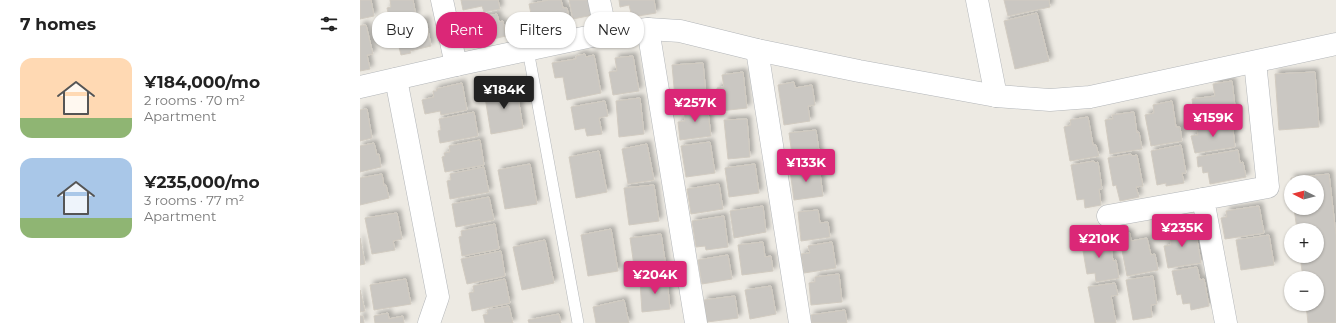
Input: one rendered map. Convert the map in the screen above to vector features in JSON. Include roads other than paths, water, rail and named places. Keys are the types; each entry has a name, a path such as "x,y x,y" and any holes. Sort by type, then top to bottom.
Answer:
{"street":[{"path":"442,0 456,65"},
{"path":"599,0 602,12"},
{"path":"977,0 996,96"},
{"path":"644,29 680,31 756,50 859,71 996,96 1050,100 1090,97 1336,44"},
{"path":"648,29 696,323"},
{"path":"360,87 584,38"},
{"path":"756,50 800,323"},
{"path":"1108,216 1268,187 1255,62"},
{"path":"396,79 438,297 429,323"},
{"path":"1204,198 1225,323"}],"lane":[{"path":"528,50 578,323"}]}
